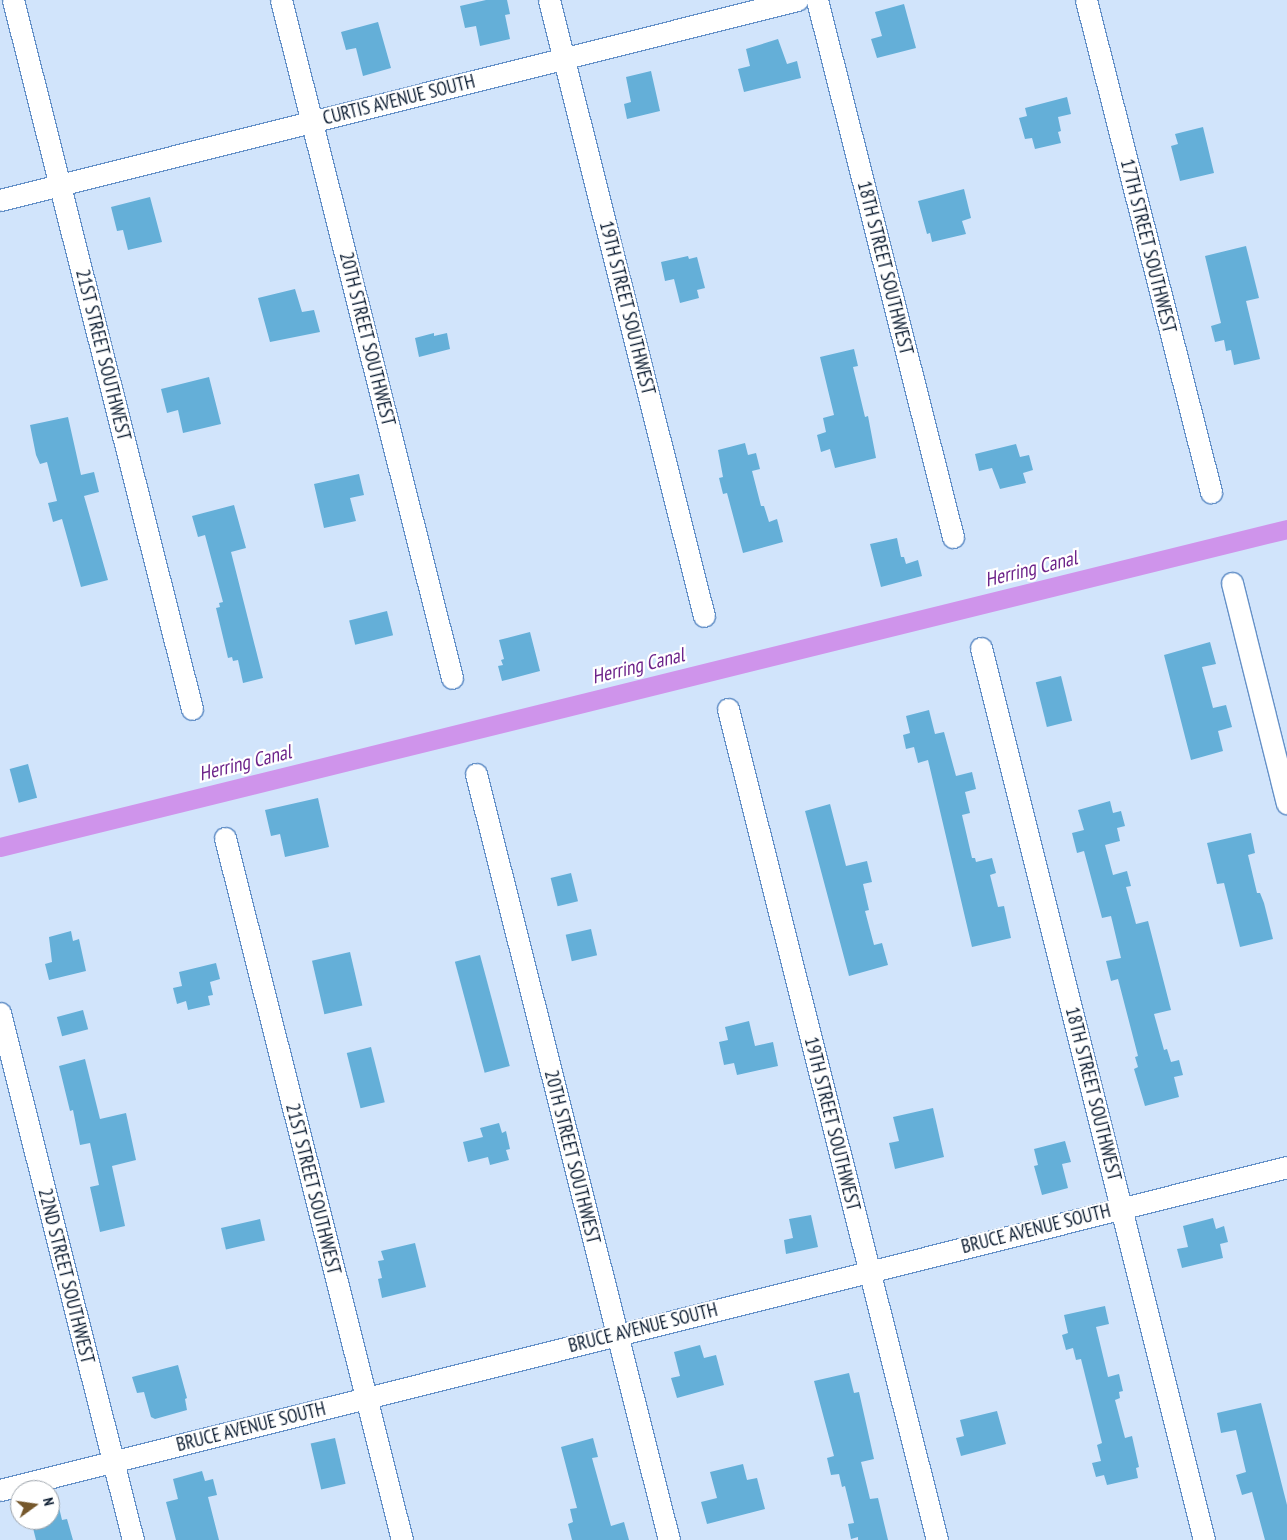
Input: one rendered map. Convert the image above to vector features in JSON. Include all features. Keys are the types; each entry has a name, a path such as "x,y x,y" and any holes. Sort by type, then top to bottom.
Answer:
{"street":[{"name":"21ST STREET SOUTHWEST","path":"13,0 192,709"},
{"name":"20TH STREET SOUTHWEST","path":"281,0 452,678"},
{"name":"19TH STREET SOUTHWEST","path":"549,0 704,616"},
{"name":"CURTIS AVENUE SOUTH","path":"0,200 797,0"},
{"name":"18TH STREET SOUTHWEST","path":"817,0 953,536"},
{"name":"17TH STREET SOUTHWEST","path":"1086,0 1211,492"},
{"path":"1232,583 1287,803"},
{"name":"18TH STREET SOUTHWEST","path":"981,648 1204,1540"},
{"name":"19TH STREET SOUTHWEST","path":"728,709 937,1540"},
{"name":"20TH STREET SOUTHWEST","path":"476,774 669,1540"},
{"name":"21ST STREET SOUTHWEST","path":"225,838 402,1540"},
{"name":"22ND STREET SOUTHWEST","path":"0,1013 133,1540"},
{"name":"BRUCE AVENUE SOUTH","path":"0,1490 1287,1167"}],"building":[{"path":"486,0 507,0 510,14 505,15 510,39 480,46 476,26 465,28 460,6"},
{"path":"904,4 916,48 877,58 871,39 882,36 875,12"},
{"path":"378,22 391,68 363,76 356,48 346,50 341,32"},
{"path":"778,39 787,64 797,61 801,78 744,92 738,69 750,66 746,49"},
{"path":"651,71 660,111 627,119 624,104 631,102 626,77"},
{"path":"1067,97 1071,114 1058,117 1061,131 1058,132 1061,143 1035,149 1032,138 1025,139 1019,118 1027,116 1025,108"},
{"path":"1203,127 1214,173 1180,181 1171,146 1178,144 1175,134"},
{"path":"964,189 971,218 962,221 966,234 932,242 930,233 927,234 918,201"},
{"path":"150,197 162,242 128,250 123,230 117,231 111,207"},
{"path":"1246,246 1259,298 1246,301 1260,359 1234,365 1231,350 1226,351 1224,340 1215,342 1211,326 1221,323 1205,256"},
{"path":"688,256 689,259 697,257 705,288 697,290 699,298 680,303 674,279 665,281 661,262"},
{"path":"295,289 302,312 314,310 320,332 270,342 258,298"},
{"path":"434,333 434,336 447,333 450,349 419,357 415,338"},
{"path":"854,349 858,366 853,367 865,417 868,416 876,458 835,468 830,449 821,452 817,435 826,432 823,418 834,415 820,357"},
{"path":"209,377 221,424 183,433 178,410 167,413 161,389"},
{"path":"68,417 81,475 94,472 99,492 84,496 108,580 81,587 62,519 53,522 48,503 57,501 47,462 40,464 36,455 30,425"},
{"path":"745,443 748,455 756,453 760,469 752,471 761,506 764,506 769,522 777,519 783,542 743,553 727,493 723,494 719,478 723,477 718,450"},
{"path":"1016,444 1020,457 1029,455 1033,470 1023,473 1026,483 1000,489 992,468 979,471 975,454"},
{"path":"359,474 364,495 350,498 356,521 324,528 314,484"},
{"path":"234,505 246,548 231,552 263,678 243,683 238,660 233,661 232,657 228,658 216,608 220,607 219,603 223,602 205,535 198,537 192,516"},
{"path":"897,538 901,557 904,557 906,564 918,560 922,576 881,587 870,544"},
{"path":"387,611 393,635 355,645 349,620"},
{"path":"530,632 540,671 502,681 498,666 503,665 501,660 504,659 499,640"},
{"path":"1210,642 1216,664 1202,667 1213,708 1226,705 1232,727 1218,731 1223,751 1191,760 1164,655"},
{"path":"1061,676 1072,721 1047,727 1036,682"},
{"path":"929,710 935,734 944,732 956,776 972,772 976,789 965,792 970,813 962,815 972,858 975,858 976,862 992,858 996,873 990,875 998,907 1004,906 1011,938 972,947 928,760 918,763 914,747 906,749 903,735 910,733 906,716"},
{"path":"28,764 37,798 19,803 10,769"},
{"path":"318,798 329,847 285,857 280,834 271,836 265,810"},
{"path":"1110,801 1113,813 1121,811 1125,826 1117,828 1120,841 1105,845 1113,875 1127,871 1131,886 1126,887 1136,924 1148,921 1171,1010 1154,1014 1164,1050 1167,1049 1171,1062 1179,1060 1183,1075 1174,1077 1179,1097 1145,1106 1134,1069 1138,1067 1135,1057 1138,1056 1118,979 1111,981 1106,961 1121,958 1111,916 1102,918 1084,851 1077,853 1072,833 1084,830 1078,810"},
{"path":"830,804 846,866 867,861 872,882 863,884 869,910 865,911 874,945 882,943 888,965 849,976 805,811"},
{"path":"1251,833 1255,853 1248,855 1257,893 1260,893 1264,903 1273,939 1240,947 1224,883 1217,884 1207,843"},
{"path":"571,873 578,901 558,906 551,878"},
{"path":"591,929 597,955 572,961 566,935"},
{"path":"71,931 73,941 79,939 86,971 49,980 45,964 52,962 49,937"},
{"path":"350,952 362,1006 324,1014 312,961"},
{"path":"480,955 510,1066 485,1073 455,962"},
{"path":"216,963 220,979 210,982 213,995 208,996 210,1005 188,1010 186,1001 177,1004 173,988 182,986 179,972"},
{"path":"83,1010 88,1029 62,1036 57,1017"},
{"path":"749,1021 755,1046 773,1042 778,1066 737,1075 734,1063 724,1065 719,1042 728,1040 725,1027"},
{"path":"371,1047 385,1102 361,1108 347,1053"},
{"path":"85,1059 100,1119 126,1113 136,1160 112,1166 125,1226 100,1232 90,1187 99,1185 90,1143 80,1145 73,1110 70,1111 59,1066"},
{"path":"933,1108 944,1157 895,1169 889,1143 899,1141 893,1117"},
{"path":"499,1123 502,1133 506,1131 510,1149 506,1150 509,1160 490,1165 488,1157 468,1162 463,1142 483,1137 480,1128"},
{"path":"1065,1141 1071,1162 1062,1164 1068,1188 1042,1195 1034,1166 1038,1165 1034,1149"},
{"path":"811,1215 818,1247 786,1254 784,1240 793,1238 789,1219"},
{"path":"1213,1218 1216,1229 1224,1226 1228,1242 1220,1244 1223,1258 1182,1268 1177,1249 1188,1247 1183,1226"},
{"path":"260,1219 265,1240 226,1249 221,1228"},
{"path":"415,1243 426,1287 382,1298 378,1279 382,1278 378,1261 384,1260 381,1251"},
{"path":"1105,1306 1109,1324 1096,1327 1108,1377 1119,1374 1123,1391 1119,1392 1120,1398 1115,1400 1125,1438 1132,1436 1139,1467 1136,1468 1138,1478 1107,1485 1104,1475 1096,1477 1092,1463 1101,1461 1097,1445 1102,1443 1081,1359 1076,1360 1073,1348 1066,1350 1062,1335 1068,1333 1064,1315"},
{"path":"700,1345 704,1358 716,1355 724,1385 677,1398 671,1378 680,1376 674,1352"},
{"path":"178,1365 187,1398 185,1399 187,1410 155,1419 151,1417 144,1392 137,1393 132,1377"},
{"path":"849,1373 854,1393 859,1392 874,1459 861,1462 870,1499 878,1498 888,1540 858,1540 858,1537 851,1539 848,1524 854,1523 845,1486 842,1487 839,1474 831,1475 827,1458 834,1456 814,1381"},
{"path":"1261,1403 1287,1505 1287,1540 1265,1540 1252,1492 1242,1495 1236,1475 1246,1472 1236,1430 1221,1433 1217,1413"},
{"path":"997,1411 1006,1444 961,1456 956,1438 964,1436 960,1420"},
{"path":"335,1438 346,1484 321,1489 311,1444"},
{"path":"593,1438 598,1457 592,1458 611,1526 624,1522 629,1540 572,1540 568,1524 573,1522 570,1509 577,1508 561,1447"},
{"path":"743,1464 747,1480 757,1478 765,1509 707,1524 701,1502 717,1498 710,1472"},
{"path":"202,1471 205,1481 213,1479 217,1495 208,1497 219,1540 176,1540 166,1502 178,1499 173,1479"},
{"path":"60,1512 62,1520 67,1519 73,1540 36,1540 34,1530 60,1530"}],"waterway":[{"name":"Herring Canal","path":"0,847 1287,529"}]}
